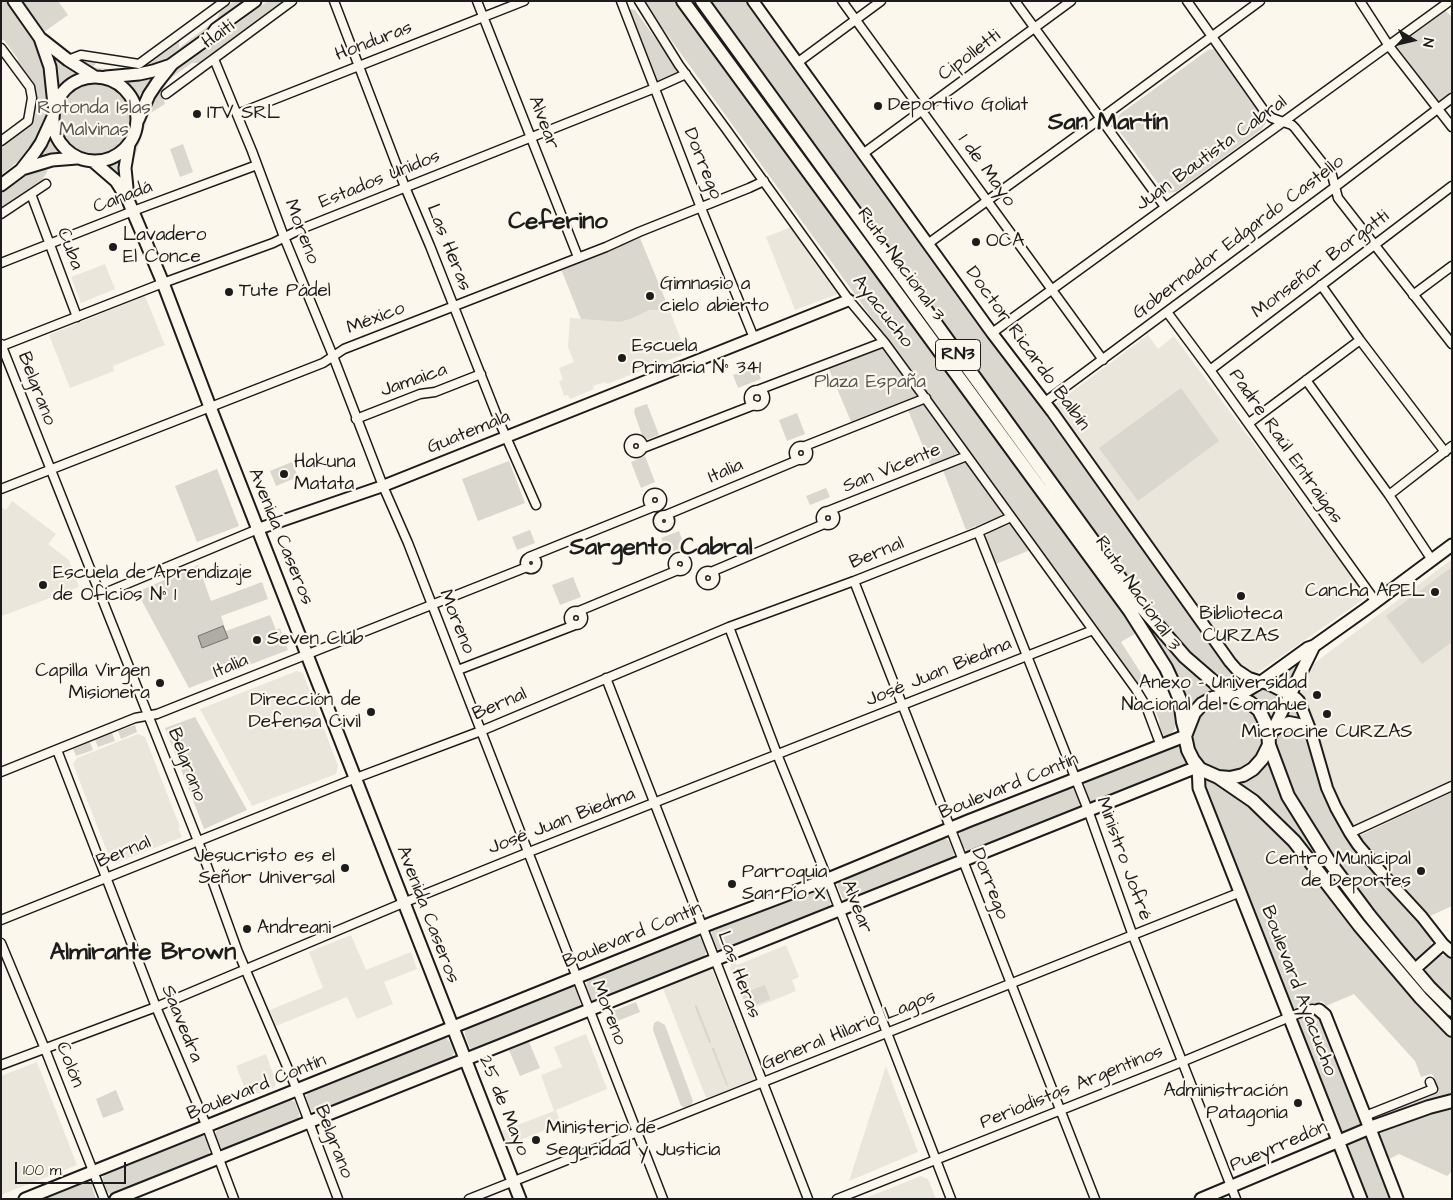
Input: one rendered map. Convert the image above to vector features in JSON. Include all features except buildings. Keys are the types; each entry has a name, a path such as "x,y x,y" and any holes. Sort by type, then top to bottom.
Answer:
{"highway":[{"name":"Ruta Nacional 3","path":"683,1 1130,611 1174,683 1180,700 1186,735"},
{"name":"Ruta Nacional 3","path":"702,1 1138,603 1185,657 1233,696 1248,702 1258,710 1271,737 1288,796 1328,860 1369,915 1414,970 1452,1010"},
{"path":"1186,735 1194,713 1202,704 1212,698 1233,696"},
{"name":"RN3","path":"1186,735 1188,750 1198,767"},
{"path":"1198,767 1210,775 1218,777 1230,778 1242,775 1253,769 1262,759 1271,737"},
{"path":"1218,777 1253,801 1294,841 1359,925 1421,998 1452,1030"},
{"path":"1370,1128 1429,1107 1452,1102"}],"main road":[{"path":"1,185 21,170 41,143 52,119 54,105 50,67 40,38 14,1"},
{"path":"212,36 216,29 254,1"},
{"path":"54,105 62,92 71,83 86,78 146,73 172,64 212,36 219,34 264,1"},
{"path":"40,38 68,60 99,77 117,83 128,93 135,104 138,120"},
{"path":"52,119 60,145 70,154 77,158 94,162 106,160 119,154 129,144 153,89 172,64"},
{"name":"Avenida Caseros","path":"128,200 125,168 129,144"},
{"path":"21,170 52,160 77,158"},
{"name":"Avenida Caseros","path":"94,162 116,181 128,200 163,283 452,1027"},
{"path":"1233,696 1261,682 1308,648 1314,646 1452,545"},
{"path":"1271,737 1314,646"},
{"name":"Boulevard Contín","path":"25,1199 1186,735"},
{"path":"116,1199 1198,767"},
{"name":"Boulevard Ayacucho","path":"1198,767 1199,788 1361,1199"},
{"name":"Boulevard Ayacucho","path":"1319,1010 1325,1015 1397,1199"},
{"name":"25 de Mayo","path":"452,1027 520,1199"},
{"name":"Pueyrredón","path":"1200,1199 1370,1128"}],"street":[{"path":"68,60 81,55 139,64 225,1"},
{"name":"Haití","path":"166,94 292,1"},
{"name":"Las Heras","path":"334,1 358,66 506,437 536,505"},
{"name":"Alvear","path":"477,1 578,257"},
{"name":"Honduras","path":"237,114 524,1"},
{"name":"Dorrego","path":"621,1 754,338"},
{"name":"Ayacucho","path":"638,1 678,65 849,300 884,342 926,398 1135,688 1146,706 1161,746"},
{"name":"Doctor Ricardo Balbín","path":"754,1 992,332 1045,402 1230,662 1249,678 1268,684 1290,695"},
{"name":"1 de Mayo","path":"842,1 1103,360"},
{"path":"797,63 881,1"},
{"path":"1015,1 1166,207"},
{"name":"Cipolletti","path":"864,153 1071,1"},
{"path":"1187,1 1265,112 1272,118 1292,125 1332,175 1338,198 1452,344"},
{"path":"929,243 1260,1"},
{"path":"1360,1 1389,46 1452,127"},
{"path":"1448,3 1452,11"},
{"name":"Juan Bautista Cabral","path":"992,332 1448,3"},
{"path":"1,48 30,87 32,98 28,121 1,141"},
{"name":"Moreno","path":"214,59 333,356 356,419 408,543 663,1199"},
{"name":"Estados Unidos","path":"2,345 273,243 301,229 686,74"},
{"name":"Gobernador Edgardo Castello","path":"1045,402 1452,98"},
{"name":"Canadá","path":"1,264 133,211 257,165"},
{"name":"México","path":"1,489 323,363 344,349 702,208 764,181"},
{"path":"1,214 46,184"},
{"name":"Monseñor Borgatti","path":"1210,370 1452,186"},
{"name":"Cuba","path":"31,194 77,317"},
{"path":"1414,295 1452,266"},
{"path":"1321,285 1360,340 1448,449 1389,495"},
{"name":"Guatemala","path":"100,595 258,529 383,486 849,300"},
{"name":"Padre Raúl Entraigas","path":"1167,312 1249,423 1376,602"},
{"path":"1249,423 1360,340"},
{"path":"643,448 754,405 760,405 765,400 763,392 758,390 884,342"},
{"name":"Belgrano","path":"2,345 198,841 245,970 297,1090 338,1199"},
{"name":"Jamaica","path":"356,419 420,394 435,392 481,374"},
{"path":"1306,380 1389,495 1432,560"},
{"name":"Italia","path":"666,515 798,460 804,460 808,457 808,450 805,446 926,398"},
{"name":"San Vicente","path":"711,572 824,524 831,525 835,520 834,513 828,511 967,456"},
{"name":"Italia","path":"1,772 135,718 157,714 527,568 533,568 536,564 534,559 529,557 653,507"},
{"name":"Bernal","path":"1,920 481,730 729,627 854,581 1011,517"},
{"name":"Ministro Jofré","path":"978,532 1088,810 1133,936 1236,1199"},
{"path":"458,670 575,625 571,623 569,616 573,611 579,611 678,570"},
{"name":"Dorrego","path":"854,581 1095,1199"},
{"name":"Alvear","path":"729,627 951,1199"},
{"name":"José Juan Biedma","path":"1,1066 156,1007 529,852 1094,630"},
{"name":"Las Heras","path":"606,678 808,1199"},
{"path":"1290,695 1299,701 1310,729 1327,788 1350,834 1358,846 1452,952"},
{"path":"1271,737 1289,722 1310,729"},
{"name":"Saavedra","path":"57,750 156,1007 207,1127 234,1199"},
{"path":"1350,834 1452,786"},
{"name":"General Hilario Lagos","path":"468,1199 1241,892"},
{"name":"Colón","path":"1,944 104,1199"},
{"path":"1414,970 1443,944"},
{"name":"Periodistas Argentinos","path":"837,1199 1290,1017 1312,1009 1319,1010"},
{"path":"1365,1116 1432,1089 1430,1082"}],"shaded area":[{"path":"791,227 838,294 795,310 766,237"},
{"path":"105,264 115,289 81,303 71,277"},
{"path":"145,296 165,345 113,366 114,371 70,388 49,335"},
{"name":"Escuela Primaria N° 341","path":"649,310 670,311 684,348 680,350 682,355 607,384 605,382 593,386 594,389 570,399 568,395 564,396 559,381 563,380 559,368 574,362 568,347 570,318 619,322 631,319"},
{"path":"1148,335 1158,349 1174,336 1367,597 1257,673 1244,672 1054,405"},
{"path":"12,501 56,534 48,544 69,560 79,587 2,616 1,507 6,510"},
{"path":"1452,559 1452,781 1356,826 1349,823 1330,787 1301,693 1303,682 1307,673 1316,662"},
{"path":"223,626 228,638 202,648 198,636"},
{"path":"297,671 303,673 338,766 336,774 252,806 200,709"},
{"path":"138,734 145,737 180,827 178,828 182,837 116,863 112,853 108,854 73,764 77,758"},
{"path":"351,935 366,970 411,952 417,969 384,982 393,1004 357,1019 347,997 276,1026 270,1010 323,988 309,952"},
{"path":"786,945 799,977 792,980 796,991 747,1011 730,968 731,964 735,962 737,965"},
{"path":"705,969 713,972 754,1076 751,1084 707,1100 662,986"},
{"path":"586,1034 607,1089 556,1110 561,1124 507,1145 502,1131 554,1111 541,1075 562,1067 554,1047"},
{"path":"266,1054 276,1082 275,1087 248,1097 236,1066"},
{"path":"37,1062 77,1165 1,1195 1,1076"},
{"path":"886,1066 918,1152 849,1181"},
{"path":"921,1176 928,1179 936,1199 863,1199"}],"green space":[{"path":"1,1 9,1 37,42 46,67 50,96 46,121 38,140 26,155 1,175 1,145 28,125 35,101 17,65 18,59 4,40 1,40"},
{"path":"23,1 58,1 68,15 44,32"},
{"path":"234,1 250,1 177,53 174,59 167,63 140,71 106,74 91,68 81,60 97,62 93,67 125,72 130,68 140,69 179,41 179,48 217,19 220,12"},
{"path":"268,1 285,1 200,63 192,63 168,80 162,93 165,104 149,114 134,159 130,160 142,123 159,85 184,60 201,50"},
{"path":"643,1 678,1 1138,632 1121,642 1146,681 1146,686 1140,686"},
{"path":"707,1 746,1 1227,666 1231,672 1231,685 1228,686 1221,682 1206,670 1144,605"},
{"path":"631,9 635,10 676,67 677,71 675,74 660,80 655,78 630,13"},
{"path":"1445,10 1452,17 1452,92 1438,101 1396,45"},
{"path":"1214,49 1218,51 1264,115 1266,123 1261,130 1176,192 1168,193 1163,190 1117,128 1117,120 1120,114 1208,50"},
{"name":"Rotonda Islas Malvinas","path":"50,52 78,72 57,89"},
{"name":"Rotonda Islas Malvinas","path":"161,71 141,101 132,88 124,82 124,79"},
{"name":"Rotonda Islas Malvinas","path":"87,83 101,83 115,89 125,99 131,113 131,127 125,141 115,151 101,157 87,157 73,151 63,141 57,127 57,113 63,99 73,89"},
{"name":"Rotonda Islas Malvinas","path":"50,135 57,147 65,154 33,159"},
{"path":"183,144 193,172 180,177 170,149"},
{"name":"Rotonda Islas Malvinas","path":"122,157 123,183 104,166"},
{"path":"48,165 47,172 42,180 1,209 1,194 35,170"},
{"path":"640,238 670,311 649,310 631,319 619,322 581,319 561,269"},
{"name":"Plaza España","path":"877,347 884,349 916,396 912,400 852,424 828,367"},
{"path":"756,367 761,379 738,388 733,375"},
{"path":"1181,388 1219,441 1138,501 1099,448"},
{"path":"647,404 659,435 648,439 643,438 634,412 635,408"},
{"path":"921,405 927,407 958,452 954,457 931,466 908,410"},
{"path":"797,413 805,434 787,441 779,420"},
{"path":"645,456 655,482 641,488 631,462"},
{"path":"509,461 525,503 478,521 462,479"},
{"name":"Hakuna Matata","path":"292,462 298,477 276,486 270,471"},
{"path":"962,462 969,466 1001,509 1002,514 999,517 966,530 943,470"},
{"path":"217,469 239,526 197,542 175,486"},
{"path":"826,488 830,497 810,505 806,496"},
{"path":"1010,524 1014,526 1030,550 996,564 986,536"},
{"path":"530,530 535,543 517,550 512,537"},
{"path":"679,531 685,547 668,553 661,538"},
{"path":"198,565 211,601 262,582 268,599 221,616 226,631 270,615 276,630 280,628 288,650 189,688 137,592"},
{"name":"Cancha APEL","path":"1452,567 1452,642 1422,664 1386,616"},
{"path":"573,577 581,597 560,605 552,585"},
{"path":"1139,612 1216,689 1198,699 1191,708 1187,708 1139,617"},
{"path":"1306,653 1288,689 1272,682 1273,678"},
{"path":"1235,674 1248,684 1241,689 1236,688"},
{"path":"1265,687 1278,693 1281,698 1281,704 1274,720 1262,702 1253,696 1253,693 1259,688"},
{"path":"1175,696 1177,720 1175,729 1169,736 1164,737 1161,734 1159,720 1154,708"},
{"path":"1228,701 1248,707 1258,717 1264,737 1258,757 1248,767 1228,773 1208,767 1198,757 1192,737 1198,717 1208,707"},
{"path":"1291,702 1294,702 1301,718 1300,720 1283,721"},
{"path":"195,717 247,810 204,829 165,728"},
{"path":"135,725 137,732 121,739 118,731"},
{"path":"1288,725 1304,731 1324,794 1347,840 1429,933 1432,941 1426,955 1416,960 1410,959 1330,857 1292,793 1275,750 1277,734"},
{"path":"112,733 115,741 98,747 95,740"},
{"path":"90,742 93,750 76,756 73,749"},
{"path":"1180,743 1188,764 1097,802 1091,801 1088,798 1085,783 1089,780"},
{"path":"1269,761 1323,863 1363,919 1426,993 1452,1018 1452,1022 1424,994 1239,784 1239,782 1255,775"},
{"path":"1205,779 1218,783 1262,813 1321,880 1354,929 1419,1005 1452,1039 1452,1097 1379,1119 1374,1118 1429,1094 1437,1093 1438,1090 1433,1075 1421,1077 1415,1061 1354,994 1326,1006 1321,1001 1297,1009 1289,1006 1203,789 1203,781"},
{"path":"1069,788 1076,791 1080,802 1077,810 972,851 967,851 964,847 960,833 964,829"},
{"name":"Centro Municipal de Deportes","path":"1452,792 1452,906 1430,916 1424,910 1420,910 1359,840 1361,838 1359,836"},
{"path":"942,839 949,841 954,853 950,860 850,900 845,900 842,897 838,887 838,882 841,879"},
{"path":"818,888 826,891 830,901 830,906 827,910 723,950 715,947 711,936 715,927"},
{"path":"693,937 702,939 706,950 702,959 598,1001 593,1001 590,997 586,987 590,979"},
{"path":"1443,955 1452,958 1452,1001 1426,973 1426,968 1431,961 1437,956"},
{"path":"765,985 770,999 748,1008 742,994"},
{"path":"568,986 573,986 576,989 581,1000 577,1009 476,1050 472,1050 469,1046 465,1035 467,1027"},
{"path":"636,1002 640,1012 615,1022 611,1012"},
{"path":"695,1005 697,1006 711,1043 709,1043"},
{"path":"1313,1013 1321,1017 1362,1121 1359,1127 1346,1132 1339,1130 1297,1022 1300,1018"},
{"path":"658,1021 665,1025 693,1101 691,1106 686,1108 681,1106 653,1030 654,1023"},
{"path":"441,1038 446,1038 449,1041 454,1052 450,1060 320,1112 310,1109 306,1097 311,1089"},
{"path":"529,1042 540,1068 520,1076 509,1050"},
{"path":"712,1048 714,1048 727,1086 726,1085"},
{"path":"116,1090 124,1110 103,1118 96,1099"},
{"path":"289,1099 295,1102 299,1113 297,1121 227,1148 222,1148 219,1145 216,1132 219,1128"},
{"path":"1445,1107 1452,1107 1452,1171 1447,1176 1399,1154 1389,1159 1379,1137 1382,1130"},
{"path":"198,1136 203,1136 206,1139 210,1148 206,1157 114,1194 106,1191 102,1180 105,1172"},
{"path":"1366,1138 1369,1140 1392,1199 1365,1199 1347,1149 1349,1144"},
{"path":"85,1180 91,1182 96,1199 39,1199"}],"place":[{"name":"Deportivo Goliat","path":"878,106"},
{"name":"ITV SRL","path":"197,114"},
{"name":"OCA","path":"976,242"},
{"name":"Lavadero El Conce","path":"113,247"},
{"name":"Tute Pádel","path":"229,292"},
{"name":"Gimnasio a cielo abierto","path":"650,296"},
{"name":"Escuela Primaria N° 341","path":"622,358"},
{"name":"Hakuna Matata","path":"284,474"},
{"name":"Escuela de Aprendizaje de Oficios N° 1","path":"43,585"},
{"name":"Cancha APEL","path":"1435,592"},
{"name":"Biblioteca CURZAS","path":"1241,596"},
{"name":"Seven Club","path":"257,640"},
{"name":"Capilla Virgen Misionera","path":"160,683"},
{"name":"Anexo - Universidad Nacional del Comahue","path":"1317,695"},
{"name":"Dirección de Defensa Civil","path":"371,712"},
{"name":"Microcine CURZAS","path":"1327,714"},
{"name":"Jesucristo es el Señor Universal","path":"345,868"},
{"name":"Centro Municipal de Deportes","path":"1421,871"},
{"name":"Parroquia San Pío X","path":"732,884"},
{"name":"Andreani","path":"247,929"},
{"name":"Administración Patagonia","path":"1298,1103"},
{"name":"Ministerio de Seguridad y Justicia","path":"536,1140"}],"district":[{"name":"San Martín","path":"1108,124"},
{"name":"Ceferino","path":"558,223"},
{"name":"Sargento Cabral","path":"661,549"},
{"name":"Almirante Brown","path":"143,954"}]}
